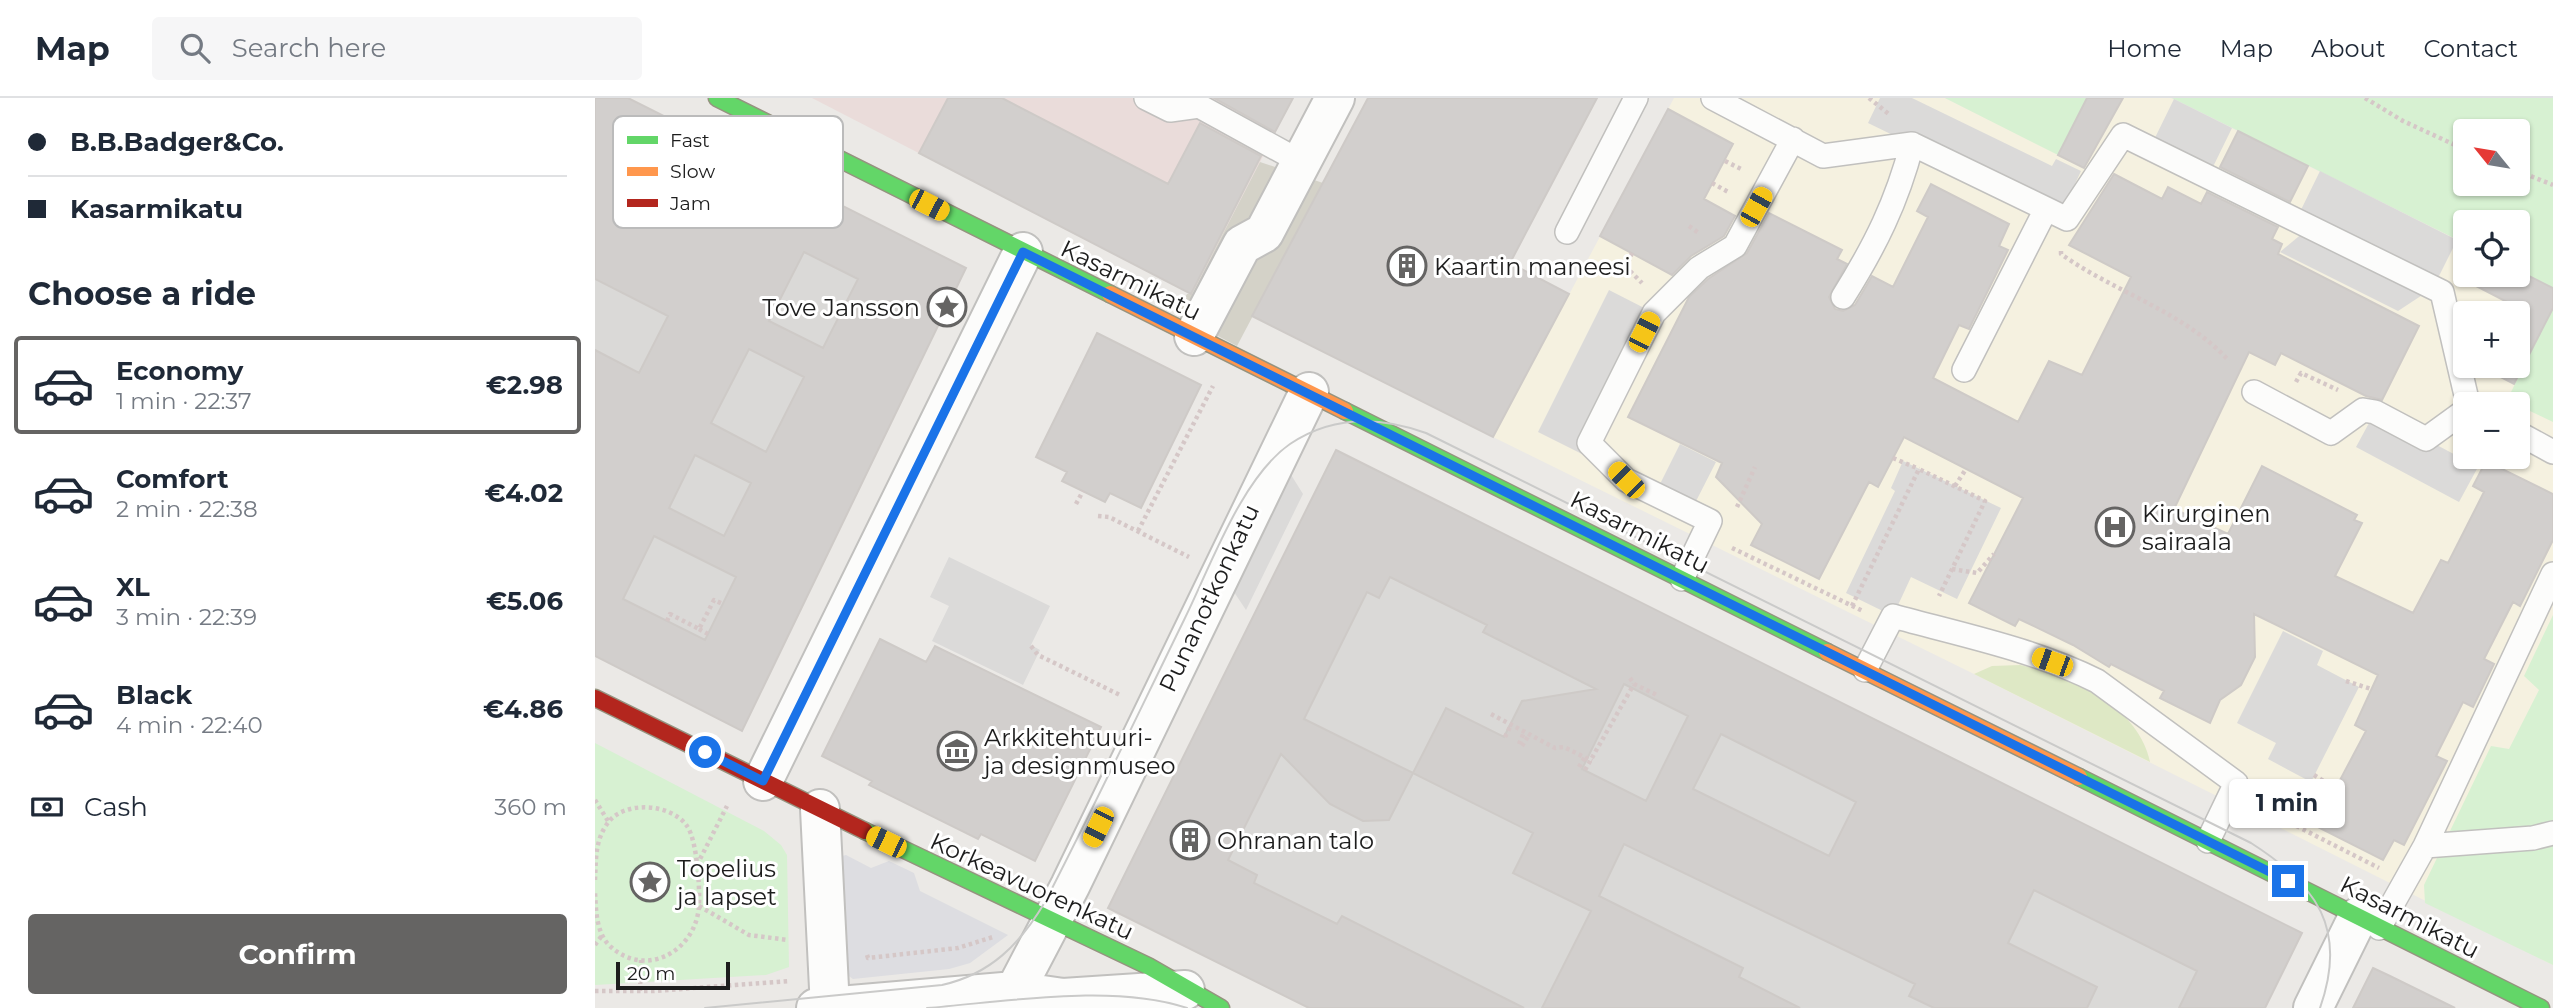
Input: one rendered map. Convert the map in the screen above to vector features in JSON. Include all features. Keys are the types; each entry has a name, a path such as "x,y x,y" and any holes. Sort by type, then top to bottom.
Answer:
{"street":[{"name":"Kasarmikatu","path":"717,98 753,116"},
{"path":"1194,336 1242,245 1263,233 1335,98"},
{"name":"Kasarmikatu","path":"843,161 2541,1008"},
{"path":"763,781 1023,252"},
{"name":"Punanotkonkatu","path":"1015,991 1053,919 1309,392"},
{"name":"Korkeavuorenkatu","path":"595,698 1148,966 1185,990 1221,1008"},
{"path":"820,809 818,1001 1015,991 1063,998 1185,990"},
{"path":"2312,1008 2369,922"}],"lane":[{"path":"1146,98 1170,110 1199,106 1301,162"},
{"path":"1567,232 1636,98"},
{"path":"1713,98 1823,156 1912,144 2067,219 2123,135 2442,292 2453,325"},
{"path":"1682,579 1710,521 1626,480 1589,443 1654,313 1699,268 1735,246 1793,139"},
{"path":"1843,297 1874,246 1900,190 1912,144"},
{"path":"1964,370 2053,212"},
{"path":"2255,392 2331,433 2363,410 2375,412 2426,439 2453,419"},
{"path":"2530,440 2553,452"},
{"path":"2369,922 2425,846 2553,574"},
{"path":"1865,670 1891,620 2031,654 2074,669 2097,681 2236,783 2208,841"},
{"path":"2425,846 2533,838 2553,834"}],"path":[{"path":"2365,98 2403,121 2453,144"},
{"path":"2531,176 2553,185"},
{"path":"2053,212 2064,235 2061,254 2090,275 2178,321 2213,343 2229,361"},
{"path":"1138,531 1215,383"},
{"path":"1893,458 1985,501 1937,600"},
{"path":"1852,606 1919,469"},
{"path":"1955,486 1966,469"},
{"path":"1076,504 1083,491"},
{"path":"1098,516 1109,517 1193,559"},
{"path":"1704,535 1852,606 1891,620"},
{"path":"1952,569 1977,573 1994,554"},
{"path":"699,629 713,600 723,604"},
{"path":"667,621 670,614 708,634"},
{"path":"1031,646 1038,655 1123,697"},
{"path":"1630,678 1634,684 1657,695"},
{"path":"2346,681 2371,689"},
{"path":"1585,770 1634,684"},
{"path":"1491,714 1555,748 1564,747 1592,761"},
{"path":"1505,737 1511,725"},
{"path":"1521,745 1527,733"},
{"path":"1579,767 1584,757"},
{"path":"2314,775 2336,789"},
{"path":"595,800 608,821"},
{"path":"697,866 727,806"},
{"path":"595,880 597,844 608,821 629,808 655,808 673,814 688,827 697,866 699,906 694,931 683,947 661,958 641,960 610,946 597,922 595,892"},
{"path":"699,906 749,935 771,940 797,940"},
{"path":"595,945 603,934"},
{"path":"868,958 958,948 989,936"},
{"path":"640,991 641,960"},
{"path":"595,991 818,1001"}],"shaded area":[{"path":"595,98 628,98 664,116 613,116 613,228 843,228 843,206 966,268 742,731 595,656"},
{"path":"812,98 1293,98 1192,294"},
{"name":"Kirurginen sairaala","path":"1674,98 1945,98 2058,154 2087,98 2171,98 2453,238 2453,287 2530,287 2530,276 2553,288 2553,965 1974,674 1493,437"},
{"path":"1880,98 1912,98 2052,166 2056,159 2081,171 2060,216 1868,123"},
{"path":"2174,99 2232,128 2208,177 2150,148"},
{"path":"1260,162 1323,183 1237,346 1176,314 1187,294 1192,294"},
{"path":"2320,171 2453,238 2453,248 2433,288 2398,311 2280,252 2310,227 2296,220"},
{"path":"1609,290 1654,313 1584,455 1538,432"},
{"path":"2375,412 2453,454 2453,469 2477,469 2459,502 2356,447"},
{"path":"1680,444 1716,462 1691,511 1655,494"},
{"path":"1278,454 1303,494 1246,610 1220,571"},
{"path":"1349,458 2302,933 2265,1008 1309,1008 1108,908"},
{"path":"1903,461 2001,508 1957,599 1911,577 1893,616 1846,593 1895,491 1891,488"},
{"path":"949,557 1050,606 1031,645 1040,650 1023,685 932,641 949,606 930,597"},
{"path":"2283,631 2323,651 2317,665 2359,687 2311,782 2268,759 2276,743 2237,723"},
{"path":"846,855 871,868 889,861 914,873 920,891 1008,935 970,963 949,969 853,979 845,973 839,857"}],"green space":[{"path":"1945,98 2087,98 2058,155"},
{"path":"2172,98 2553,98 2553,288 2530,276 2530,210 2453,210 2453,238"},
{"path":"2553,308 2553,422 2530,411 2530,392 2511,392 2518,378 2530,378 2530,354"},
{"path":"2553,615 2553,965 2425,903 2424,885 2491,746 2509,749 2539,690 2524,676"},
{"path":"2020,665 2080,685 2117,709 2132,724 2143,742 2150,762 1974,674 1992,666"},
{"path":"595,743 764,831 781,845 787,855 789,967 766,975 595,985"}],"building":[{"path":"595,98 628,98 664,116 613,116 613,228 843,228 843,206 966,268 742,731 595,656 595,350 639,373 668,316 595,279","holes":["804,252 858,279 823,348 769,321","749,349 804,377 766,452 711,423","695,455 751,483 724,536 669,508","654,536 736,577 705,640 623,599"]},
{"path":"948,98 1002,98 1168,184 1200,123 1261,156 1191,294 919,153"},
{"path":"1214,98 1293,98 1275,132"},
{"name":"Kaartin maneesi","path":"1368,98 1597,98 1510,263 1569,294 1493,437 1252,316"},
{"path":"2087,98 2123,98 2084,168 2058,155"},
{"path":"1668,109 1733,144 1704,199 1735,216 1724,236 1691,256 1672,275 1600,236"},
{"path":"2238,131 2308,166 2290,202 2220,167"},
{"name":"Kirurginen sairaala","path":"2114,174 2162,199 2168,187 2201,204 2207,192 2278,227 2272,239 2282,244 2278,254 2419,326 2382,400 2366,396 2281,353 2275,365 2249,352 2174,509 2228,534 2262,466 2357,515 2354,520 2362,523 2335,576 2413,613 2441,560 2448,563 2484,492 2473,486 2482,469 2502,469 2553,494 2553,540 2520,606 2513,602 2484,659 2494,664 2473,707 2463,702 2436,756 2447,761 2404,845 2394,840 2383,860 2306,821 2320,794 2330,799 2366,731 2355,725 2378,675 2254,614 2255,657 2241,685 2220,700 2210,723 2160,698 2164,691 2111,664 2109,667 2073,645 2019,619 2015,626 1969,603 2023,498 1904,437 1878,487 1869,482 1819,579 1751,545 1762,524 1716,477 1722,463 1628,417 1689,297 1708,279 1747,253 1769,213 1842,250 1837,259 1847,264 1829,297 1835,309 1843,311 1855,305 1872,276 1893,287 1928,217 1917,211 1931,184 2009,224 1999,246 2008,250 1969,329 1959,325 1933,378 2018,422 2049,361 2082,375 2131,277 2069,245"},
{"path":"2530,276 2553,288 2553,308 2530,353 2530,301 2505,301 2478,287 2530,287"},
{"path":"1097,333 1201,385 1141,508 1110,493 1105,502 1062,481 1067,472 1036,457"},
{"path":"2502,378 2517,378 2514,384"},
{"path":"1336,450 2302,933 2265,1008 2179,1008 2197,971 2034,890 2008,943 2097,987 2087,1008 1934,1008 1909,996 1915,984 1624,844 1599,896 1743,968 1739,977 1800,1008 1542,1008 1591,911 1513,873 1533,833 1413,773 1389,820 1363,821 1330,804 1281,754 1228,860 1257,875 1254,883 1337,924 1342,916 1524,1008 1309,1008 1108,908","holes":["1390,577 1487,625 1483,632 1596,689 1522,701 1504,737 1446,708 1413,773 1304,719 1367,592 1379,598","1624,684 1688,716 1646,801 1582,769","1721,734 1856,802 1829,856 1693,789"]},
{"name":"Arkkitehtuuri- ja designmuseo","path":"880,639 926,662 935,646 1101,727 1035,861 981,834 978,839 869,785 872,781 822,756"},
{"path":"2373,968 2390,976 2455,1008 2353,1008"}],"tram line":[{"path":"705,1008 942,985 975,973 1003,955 1025,931 1045,902 1228,525 1256,479 1272,459 1290,444 1323,428 1357,421 1391,423 1426,433 2251,843 2294,875 2321,912 2328,932 2330,955 2328,980 2320,1008"},
{"path":"927,1008 1093,995 1158,1001 1187,1008"}],"traffic: fast":[{"path":"717,98 753,116"},
{"path":"843,161 1110,294"},
{"path":"1345,411 1827,652"},
{"path":"2079,777 2541,1008"},
{"path":"865,831 1148,966 1221,1008"}],"traffic: slow":[{"path":"1110,294 1345,411"},
{"path":"1827,652 2079,777"}],"traffic: jam":[{"path":"595,698 865,831"}],"place":[{"name":"Kaartin maneesi","path":"1407,266"},
{"name":"Tove Jansson","path":"947,307"},
{"name":"Kirurginen sairaala","path":"2115,527"},
{"name":"Arkkitehtuuri- ja designmuseo","path":"957,751"},
{"name":"Ohranan talo","path":"1190,840"},
{"name":"Topelius ja lapset","path":"650,882"}],"route":[{"path":"705,752 763,781 1023,252 1394,434 2288,881"}]}
